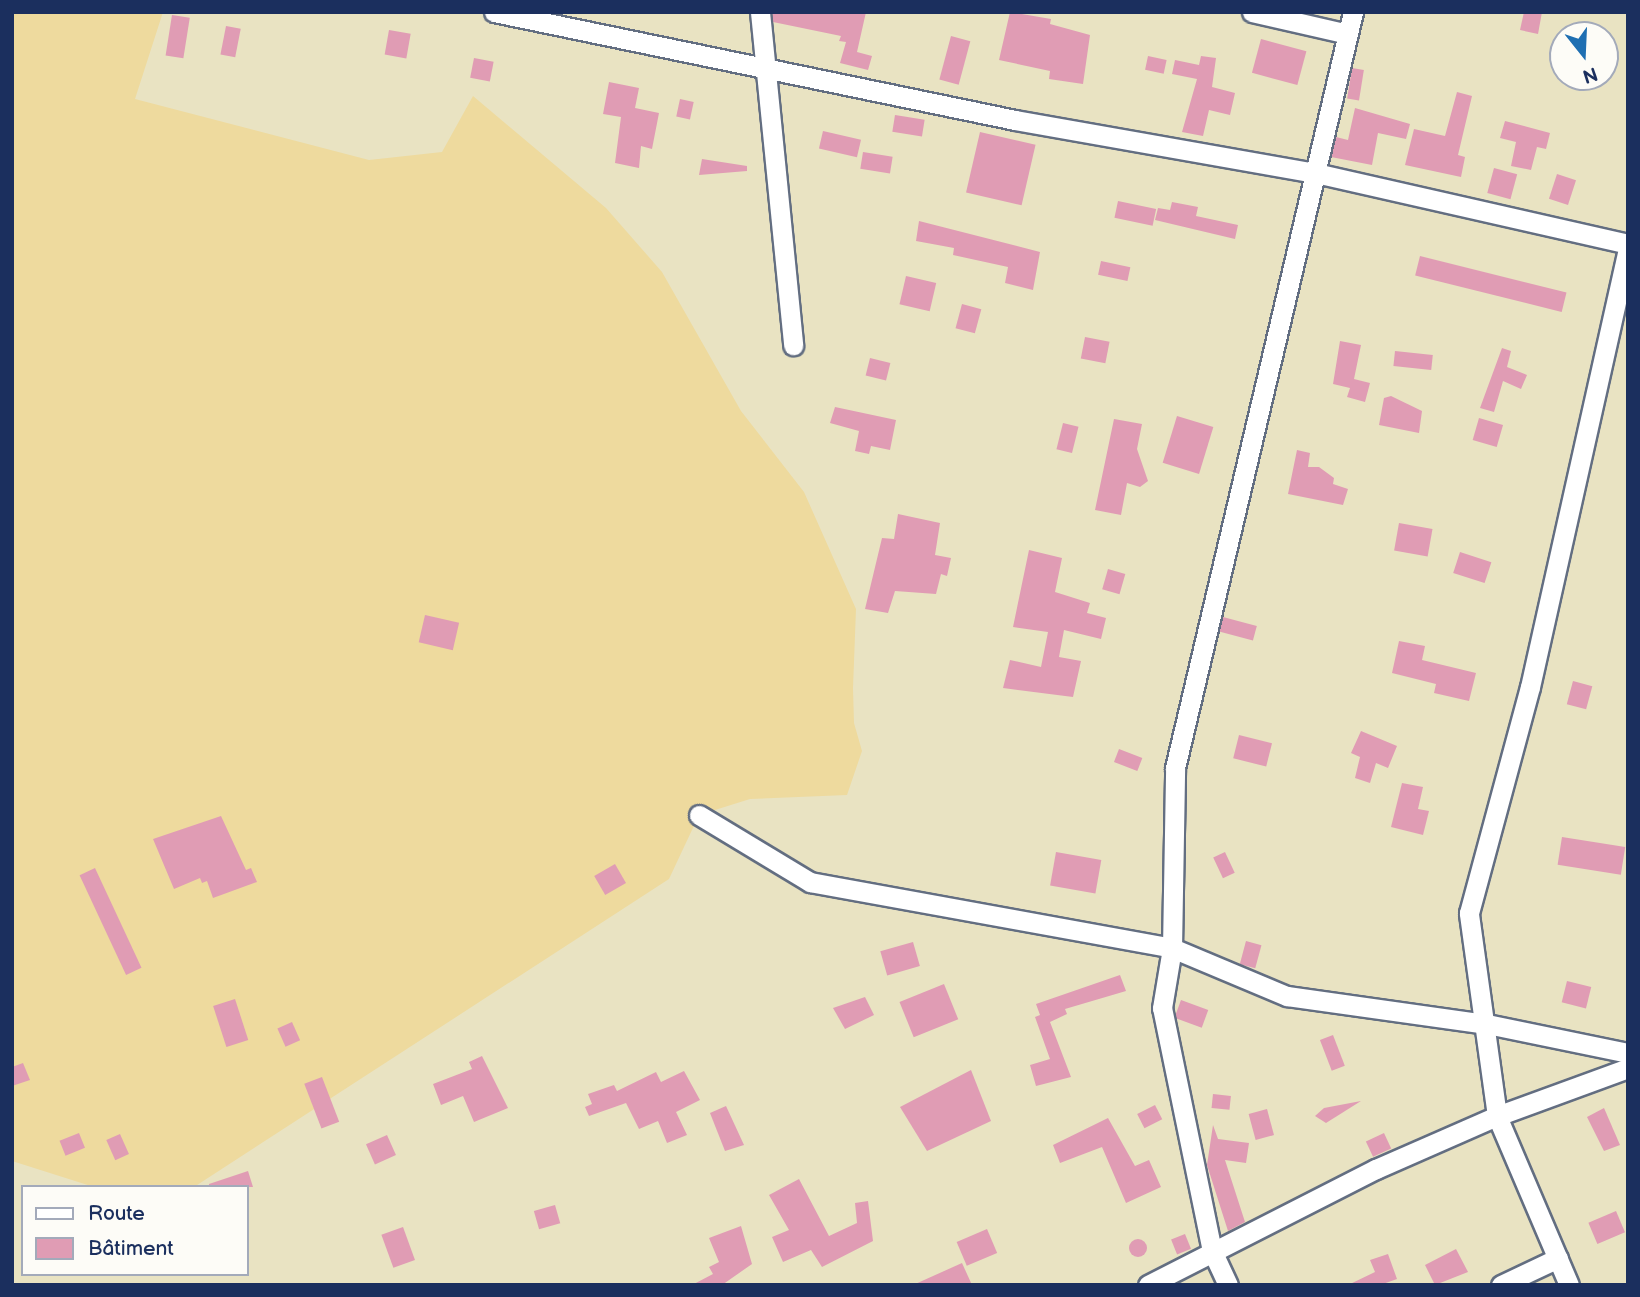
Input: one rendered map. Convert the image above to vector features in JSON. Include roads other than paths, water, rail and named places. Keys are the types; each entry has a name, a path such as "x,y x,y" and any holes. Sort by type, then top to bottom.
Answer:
{"street":[{"path":"494,12 1015,120 1316,173 1628,244"},
{"path":"760,12 762,66 793,345"},
{"path":"1251,12 1348,34"},
{"path":"1228,1285 1212,1251 1161,1008 1172,948 1175,768 1353,12"},
{"path":"1569,1285 1497,1116 1487,1024 1469,913 1530,687 1628,250"},
{"path":"699,815 810,882 1172,948 1287,996 1487,1024 1628,1054"},
{"path":"1148,1285 1376,1169 1497,1116 1628,1069"},
{"path":"1501,1285 1558,1258"}]}
